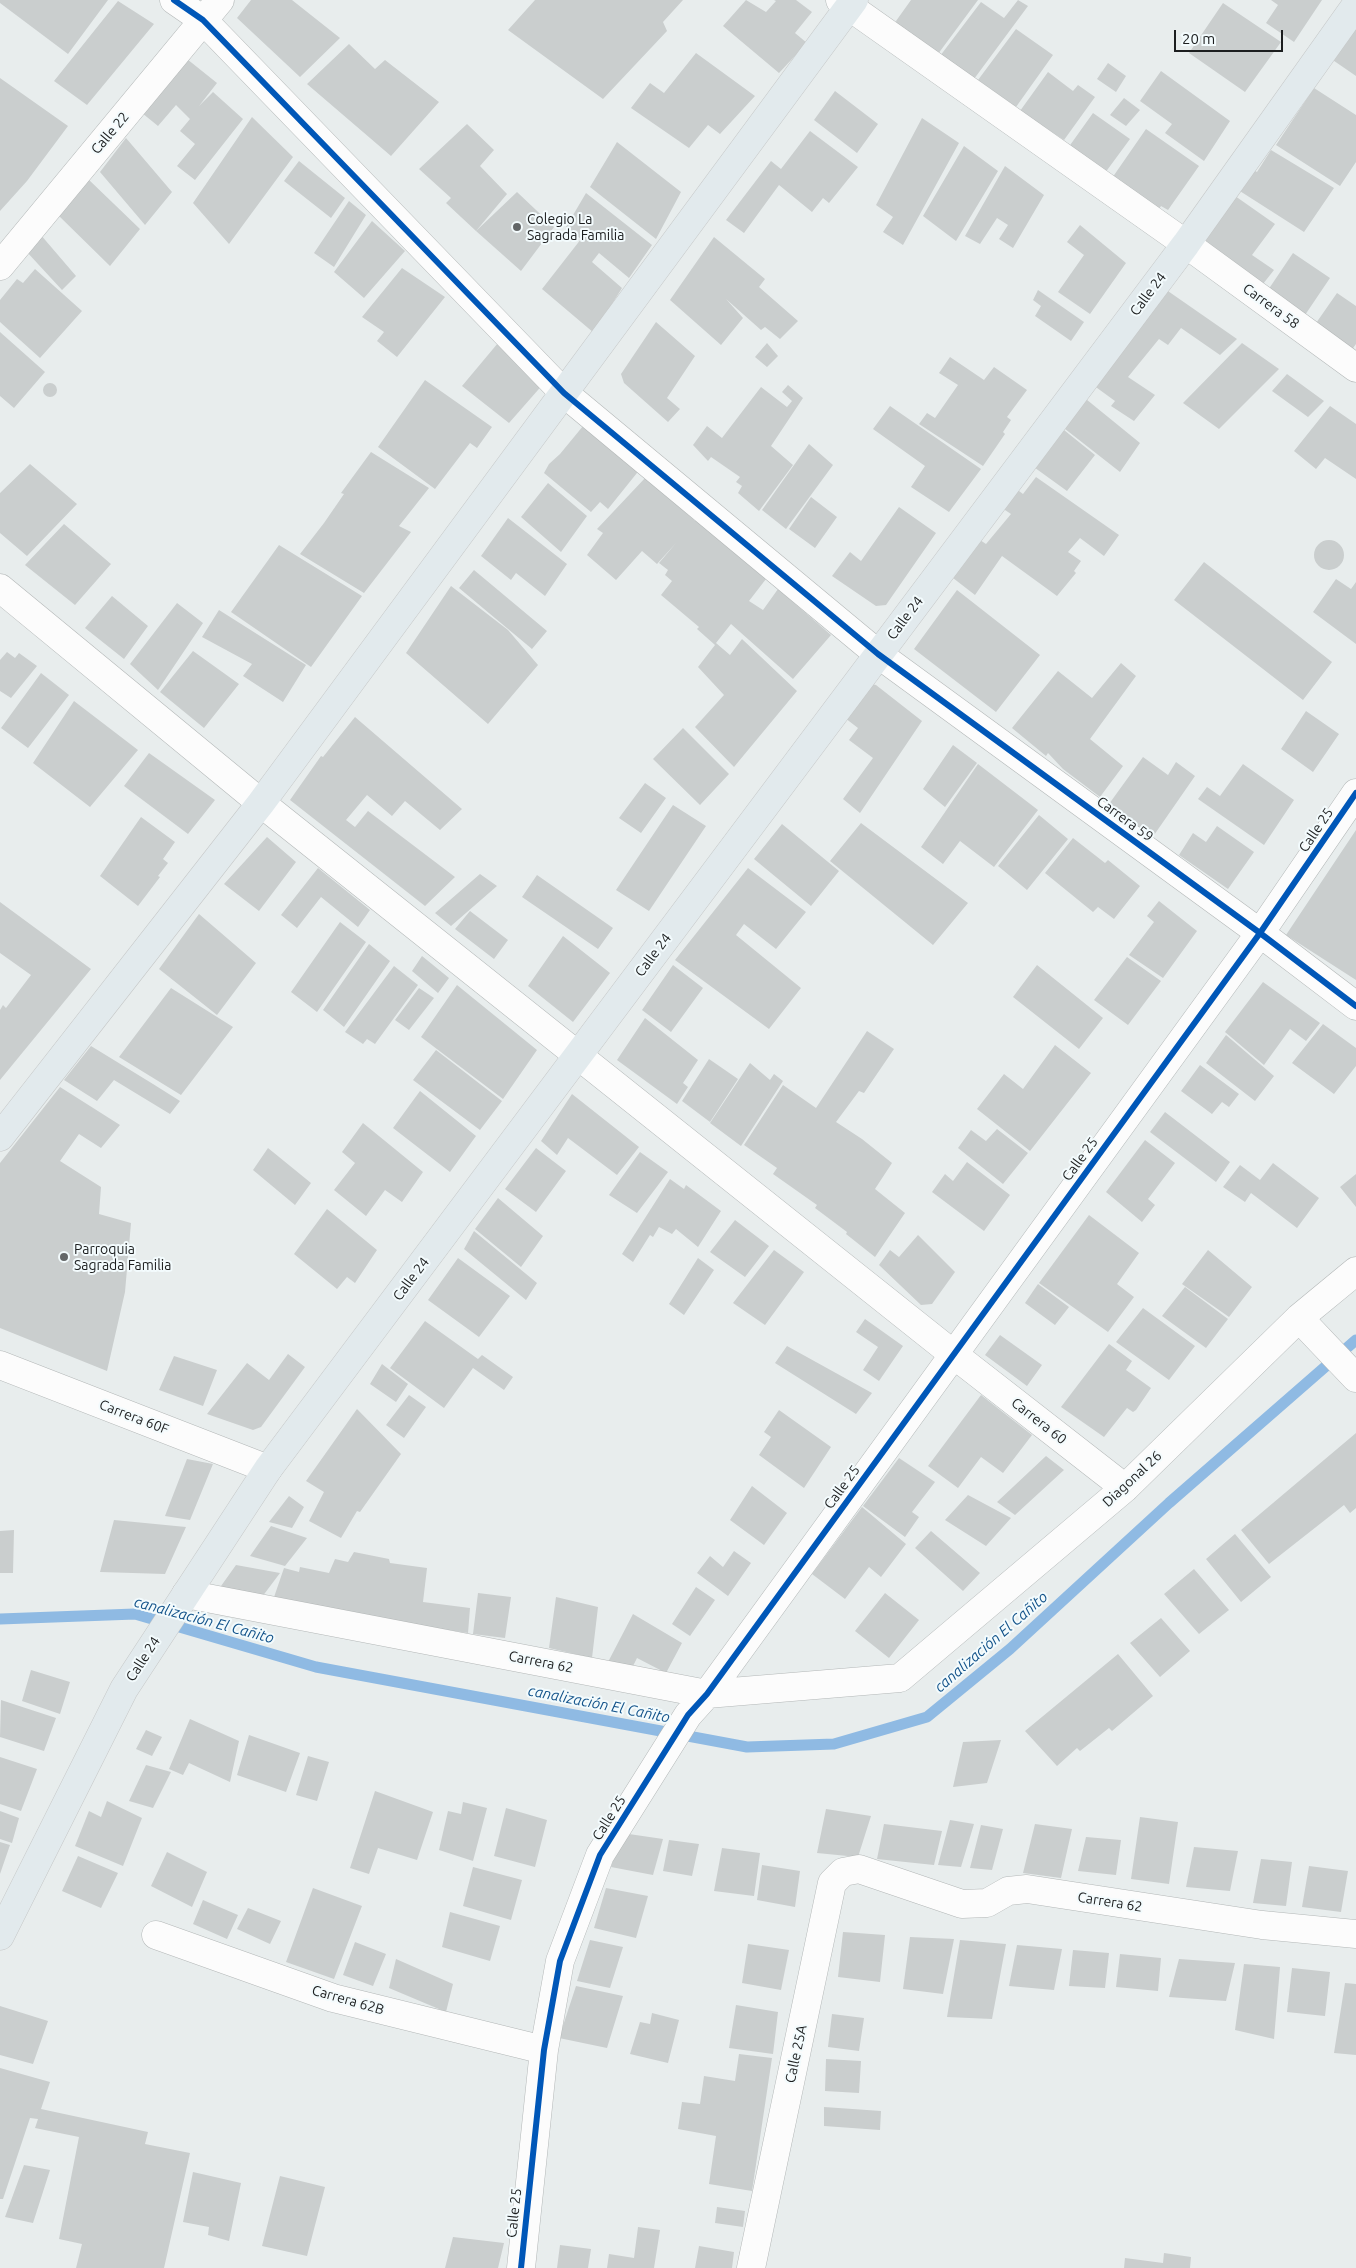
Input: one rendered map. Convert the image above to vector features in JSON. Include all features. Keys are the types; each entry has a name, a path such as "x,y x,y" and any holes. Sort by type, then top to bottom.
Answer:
{"main road":[{"path":"0,1136 261,803 564,393 848,2"},
{"name":"Calle 24","path":"0,1936 124,1690 268,1469 1186,244 1356,5"}],"street":[{"path":"174,0 212,10"},
{"name":"Carrera 58","path":"848,2 1356,368"},
{"name":"Calle 22","path":"0,266 212,10"},
{"name":"Carrera 59","path":"212,10 564,393 878,654 1260,933 1356,1006"},
{"name":"Carrera 60","path":"0,588 261,803 953,1354 1125,1488"},
{"name":"Calle 25","path":"521,2268 544,2050 560,1961 600,1856 688,1715 707,1694 1260,933 1356,793"},
{"name":"Diagonal 26","path":"900,1678 1125,1488 1356,1271"},
{"path":"1302,1322 1356,1378"},
{"name":"Carrera 60F","path":"0,1365 268,1469"},
{"name":"Carrera 62","path":"181,1601 707,1694 900,1678"},
{"name":"Calle 25A","path":"751,2268 832,1883 843,1872 859,1869 871,1873"},
{"name":"Carrera 62","path":"871,1873 962,1904 987,1903 1008,1891 1027,1889 1262,1924 1356,1934"},
{"name":"Carrera 62B","path":"156,1935 333,1998 544,2050"}],"building":[{"path":"0,0 108,0 68,54 0,3"},
{"path":"251,0 292,0 340,38 300,77 237,18"},
{"path":"535,0 683,0 663,22 667,31 603,99 508,30"},
{"path":"746,0 766,12 776,1 774,0 796,0 812,12 795,33 807,43 779,73 723,26"},
{"path":"911,0 978,0 938,54 897,27 896,21"},
{"path":"1018,0 1028,6 974,79 940,56 981,2 1004,18"},
{"path":"1271,0 1322,0 1294,42 1266,23 1278,5"},
{"path":"118,1 154,24 87,105 54,81"},
{"path":"1223,3 1281,42 1245,92 1189,53"},
{"path":"1356,9 1356,76 1324,54"},
{"path":"1016,29 1053,55 1016,107 978,80"},
{"path":"349,44 375,69 385,60 439,102 391,156 307,84"},
{"path":"696,53 755,96 720,134 708,125 689,148 631,108 650,83 664,93"},
{"path":"187,59 217,83 199,106 213,92 243,119 195,180 177,166 195,144 180,131 190,119 176,105 158,126 142,113"},
{"path":"1108,63 1126,76 1116,92 1097,79"},
{"path":"1161,71 1230,121 1204,161 1165,133 1172,124 1140,101"},
{"path":"1048,72 1073,91 1078,85 1095,97 1064,140 1020,111"},
{"path":"0,78 68,126 27,181 0,211"},
{"path":"1314,88 1356,115 1356,162 1340,186 1276,145"},
{"path":"835,91 878,124 857,153 814,120"},
{"path":"1124,98 1140,110 1126,126 1110,115"},
{"path":"1093,113 1130,139 1105,173 1068,148"},
{"path":"252,117 293,157 229,244 193,203"},
{"path":"922,118 959,143 903,245 883,232 893,217 876,205"},
{"path":"467,124 494,150 480,166 507,194 476,231 446,203 451,198 419,169"},
{"path":"1146,129 1199,166 1168,210 1161,206 1156,214 1110,181"},
{"path":"810,131 858,167 829,203 823,198 812,212 779,185 744,233 726,220 771,161 781,169"},
{"path":"126,138 172,192 145,225 100,172"},
{"path":"617,142 681,192 656,239 590,187"},
{"path":"964,146 998,171 956,241 923,216"},
{"path":"1271,150 1334,188 1304,232 1232,186 1246,166 1257,172"},
{"path":"299,161 345,198 331,218 284,181"},
{"path":"1005,166 1044,195 1013,248 999,239 1008,225 997,218 980,244 965,236"},
{"path":"87,178 140,229 110,266 57,214"},
{"path":"1228,191 1275,224 1252,255 1274,270 1259,289 1193,241"},
{"path":"517,192 554,227 521,271 476,231"},
{"path":"586,193 652,245 629,278 599,253 592,262 622,288 594,333 542,289 581,239 566,227"},
{"path":"349,201 366,215 334,267 314,253"},
{"path":"372,221 405,251 364,298 334,272"},
{"path":"1080,225 1126,263 1090,314 1058,292 1084,255 1067,242"},
{"path":"40,234 76,276 62,290 26,251"},
{"path":"714,237 765,279 759,287 798,321 780,339 765,327 761,330 726,299 743,318 721,345 670,300"},
{"path":"1293,253 1330,278 1303,318 1266,293"},
{"path":"402,268 445,297 397,357 377,341 384,332 362,317"},
{"path":"35,269 82,311 40,358 0,322 0,300 17,279 23,283"},
{"path":"1165,289 1237,339 1220,355 1181,328 1168,345 1159,339 1128,377 1155,395 1134,421 1111,406 1115,401 1093,385"},
{"path":"1038,290 1084,322 1071,341 1035,316 1041,306 1033,300"},
{"path":"1337,293 1356,306 1356,344 1351,351 1314,326"},
{"path":"656,322 695,356 667,398 680,409 668,422 624,383 621,374"},
{"path":"0,332 45,372 14,408 0,396"},
{"path":"498,343 545,382 509,423 462,386"},
{"path":"767,343 778,356 767,367 755,357"},
{"path":"1242,343 1279,369 1219,429 1183,403"},
{"path":"950,357 984,380 994,367 1027,390 1007,417 1011,420 1003,432 1005,434 983,466 919,424 927,413 935,418 958,385 939,373"},
{"path":"1287,374 1324,401 1308,417 1272,391"},
{"path":"425,380 492,427 477,448 470,443 435,489 378,447"},
{"path":"47,383 53,383 57,390 53,397 47,397 43,393 43,387"},
{"path":"788,385 803,398 771,446 793,465 759,511 738,493 742,486 736,482 740,477 711,457 708,461 693,445 707,426 722,438 761,387 787,407 792,401 782,392"},
{"path":"1081,395 1140,443 1120,472 1060,425"},
{"path":"890,406 981,469 949,512 911,487 925,466 873,429"},
{"path":"1330,406 1356,424 1356,479 1325,458 1316,469 1294,451"},
{"path":"588,420 645,463 608,509 600,502 591,512 544,473 549,464 560,454"},
{"path":"1059,426 1095,455 1067,491 1031,465"},
{"path":"809,444 833,465 786,529 762,510"},
{"path":"371,452 429,488 399,526 411,532 364,593 300,554 324,523 344,494 341,493"},
{"path":"30,464 77,504 27,556 0,533 0,493"},
{"path":"646,477 695,521 698,518 766,579 749,601 763,610 778,589 831,635 793,679 731,624 716,643 730,655 742,639 797,691 734,767 695,727 724,695 698,667 715,645 697,629 699,627 661,595 672,581 665,575 668,570 659,563 676,543 657,564 642,551 616,580 587,555 603,533 597,529"},
{"path":"1036,477 1119,535 1104,556 1080,538 1068,552 1081,561 1074,571 1076,573 1057,596 1002,556 975,595 953,578 980,540 986,544 1011,514 1002,508 1015,488 1023,494"},
{"path":"548,483 587,516 561,552 521,517"},
{"path":"811,497 837,517 815,548 789,529"},
{"path":"899,507 936,533 886,605 876,606 832,576 850,552 861,561"},
{"path":"508,518 567,564 545,596 516,573 511,580 481,556"},
{"path":"64,524 111,564 75,605 25,565"},
{"path":"1329,540 1340,544 1344,555 1340,566 1329,570 1318,566 1314,555 1318,544"},
{"path":"279,545 362,596 311,667 231,612"},
{"path":"1204,562 1332,662 1303,700 1174,600"},
{"path":"474,570 547,631 532,649 459,588"},
{"path":"1336,579 1351,589 1356,582 1356,644 1313,612"},
{"path":"451,586 508,630 538,665 488,724 406,653"},
{"path":"957,590 1040,655 996,712 914,649"},
{"path":"112,596 148,626 124,659 85,628"},
{"path":"177,603 203,623 158,690 130,664"},
{"path":"219,610 306,665 283,702 243,676 252,664 202,637"},
{"path":"193,651 239,684 204,728 160,692"},
{"path":"7,652 15,658 19,653 37,666 11,698 0,691 0,660"},
{"path":"1121,663 1136,676 1090,739 1123,766 1100,797 1063,769 1048,753 1046,756 1012,728 1058,671 1092,698"},
{"path":"41,673 69,695 28,748 1,728"},
{"path":"868,683 876,685 922,721 860,813 843,799 873,758 849,740 858,728 845,718"},
{"path":"74,701 138,750 90,807 33,763"},
{"path":"1306,711 1339,734 1313,772 1281,749"},
{"path":"355,717 462,809 440,830 405,801 392,816 367,795 346,820 355,827 368,811 455,877 425,906 290,800 321,756 323,757"},
{"path":"683,728 729,774 700,805 653,759"},
{"path":"953,745 977,763 945,807 923,789"},
{"path":"149,753 215,800 188,834 124,786"},
{"path":"1143,757 1168,775 1176,762 1195,776 1152,838 1109,804"},
{"path":"978,764 1038,810 994,867 960,841 943,864 921,847"},
{"path":"1243,764 1294,800 1264,845 1198,799 1207,787 1220,796"},
{"path":"645,783 666,798 641,833 619,818"},
{"path":"673,805 706,826 649,911 616,890"},
{"path":"1039,815 1068,839 1027,890 998,866"},
{"path":"141,817 175,842 163,859 168,863 158,876 160,877 138,906 100,876"},
{"path":"861,823 968,903 933,945 830,861"},
{"path":"782,824 839,871 811,906 754,859"},
{"path":"1217,826 1254,852 1228,889 1179,855 1193,833 1206,842"},
{"path":"1356,830 1356,980 1286,935"},
{"path":"267,837 296,862 259,911 224,884"},
{"path":"1073,838 1105,863 1108,860 1140,886 1114,919 1098,907 1093,912 1045,873"},
{"path":"318,868 370,910 358,927 321,897 297,928 281,915"},
{"path":"748,868 806,912 776,949 744,924 736,935 801,988 769,1029 675,960"},
{"path":"480,874 497,886 451,926 435,913"},
{"path":"537,875 613,928 598,949 522,897"},
{"path":"1159,901 1197,931 1163,978 1129,955 1154,922 1147,916"},
{"path":"0,902 91,969 0,1080 0,1010 3,1005 6,1008 31,975 0,953"},
{"path":"470,911 508,940 494,959 455,929"},
{"path":"199,914 256,963 217,1015 159,969"},
{"path":"340,922 366,942 317,1012 291,992"},
{"path":"563,936 610,973 573,1022 528,986"},
{"path":"369,944 390,961 344,1027 323,1010"},
{"path":"422,956 449,978 438,993 412,971"},
{"path":"1127,957 1161,981 1128,1025 1094,1000"},
{"path":"673,965 703,988 671,1032 642,1010"},
{"path":"1037,965 1103,1018 1079,1049 1013,997"},
{"path":"394,966 418,985 375,1044 367,1039 363,1044 345,1032"},
{"path":"1263,982 1320,1023 1306,1041 1290,1029 1264,1065 1225,1032"},
{"path":"457,985 537,1050 503,1099 421,1037"},
{"path":"171,988 233,1027 181,1095 119,1057"},
{"path":"419,988 434,998 409,1030 395,1020"},
{"path":"645,1018 698,1060 683,1083 688,1087 677,1104 617,1060"},
{"path":"1323,1024 1356,1048 1356,1066 1334,1094 1292,1063"},
{"path":"867,1031 894,1049 864,1093 859,1091 836,1122 862,1139 892,1163 875,1189 905,1213 875,1257 846,1234 847,1232 815,1208 817,1205 773,1174 777,1168 744,1145 783,1085 816,1108"},
{"path":"1226,1035 1274,1076 1255,1101 1206,1063"},
{"path":"1055,1045 1091,1073 1030,1151 977,1109 1004,1074 1023,1089"},
{"path":"91,1046 180,1101 170,1114 114,1080 97,1101 64,1080"},
{"path":"436,1050 502,1101 480,1130 413,1080"},
{"path":"709,1059 738,1079 710,1122 682,1101"},
{"path":"750,1063 770,1080 774,1074 783,1081 741,1146 710,1123"},
{"path":"1200,1065 1239,1094 1229,1107 1222,1102 1212,1114 1181,1091"},
{"name":"Parroquia Sagrada Familia","path":"60,1087 120,1125 101,1148 79,1134 60,1161 101,1187 99,1214 131,1223 125,1292 107,1371 0,1328 0,1163"},
{"path":"420,1091 476,1136 450,1172 393,1128"},
{"path":"572,1094 639,1147 617,1175 568,1138 557,1155 541,1141"},
{"path":"1165,1112 1230,1162 1216,1182 1150,1132"},
{"path":"363,1123 423,1172 402,1202 385,1190 366,1216 334,1190 355,1163 342,1152"},
{"path":"997,1129 1028,1153 1003,1184 958,1148 971,1130 986,1141"},
{"path":"1145,1140 1175,1163 1148,1199 1155,1205 1142,1222 1106,1192"},
{"path":"268,1148 311,1183 295,1205 253,1170"},
{"path":"536,1148 566,1171 536,1212 505,1189"},
{"path":"640,1152 668,1172 637,1213 609,1195"},
{"path":"967,1162 1010,1195 984,1231 932,1192 945,1174 953,1181"},
{"path":"1273,1163 1319,1198 1297,1228 1251,1193 1245,1202 1223,1187 1240,1165 1260,1180"},
{"path":"1356,1174 1356,1207 1340,1187"},
{"path":"670,1179 684,1189 686,1185 721,1211 698,1247 676,1229 672,1234 659,1227 653,1237 650,1235 633,1262 622,1254"},
{"path":"498,1198 543,1236 521,1267 475,1229"},
{"path":"327,1209 377,1250 355,1283 347,1277 337,1289 294,1254"},
{"path":"1089,1215 1139,1253 1117,1284 1134,1297 1108,1332 1039,1283"},
{"path":"735,1220 769,1246 745,1277 710,1252"},
{"path":"474,1231 537,1283 526,1300 464,1249"},
{"path":"918,1235 955,1272 932,1304 921,1305 879,1265 890,1250 899,1257"},
{"path":"774,1250 804,1272 765,1325 733,1303"},
{"path":"1208,1250 1252,1287 1229,1317 1182,1284"},
{"path":"458,1258 510,1296 479,1337 428,1300"},
{"path":"698,1258 714,1270 684,1315 669,1304"},
{"path":"1038,1284 1069,1307 1055,1325 1025,1303"},
{"path":"1185,1287 1228,1319 1206,1348 1162,1316"},
{"path":"1143,1308 1195,1346 1169,1380 1116,1342"},
{"path":"865,1319 903,1346 879,1381 863,1370 878,1347 856,1332"},
{"path":"425,1321 478,1359 482,1355 513,1377 504,1390 473,1368 444,1408 390,1368"},
{"path":"1000,1335 1042,1365 1027,1386 985,1355"},
{"path":"1109,1344 1132,1361 1126,1370 1151,1388 1136,1410 1133,1412 1127,1408 1104,1437 1061,1407"},
{"path":"787,1346 872,1393 856,1414 775,1363"},
{"path":"288,1354 305,1367 261,1427 253,1430 207,1414 247,1363 269,1380"},
{"path":"174,1356 217,1370 203,1406 159,1390"},
{"path":"382,1364 408,1384 396,1402 370,1384"},
{"path":"409,1395 426,1407 404,1438 386,1425"},
{"path":"981,1395 1032,1435 1003,1473 981,1457 958,1488 928,1466"},
{"path":"357,1409 401,1454 360,1512 357,1511 341,1538 309,1521 324,1492 306,1481"},
{"path":"779,1410 831,1447 804,1488 759,1455 771,1437 764,1432"},
{"path":"1356,1433 1356,1508 1350,1513 1344,1505 1269,1564 1241,1530"},
{"path":"1046,1456 1064,1470 1015,1515 997,1502"},
{"path":"899,1458 935,1482 912,1512 919,1517 905,1537 863,1506"},
{"path":"187,1459 213,1464 190,1520 165,1516"},
{"path":"752,1486 787,1513 764,1545 730,1520"},
{"path":"968,1495 1011,1518 986,1546 945,1520"},
{"path":"289,1496 304,1507 292,1528 269,1522"},
{"path":"862,1507 906,1544 881,1577 869,1567 845,1599 812,1574"},
{"path":"114,1520 186,1527 165,1574 100,1572"},
{"path":"271,1526 307,1538 285,1566 250,1556"},
{"path":"14,1530 13,1573 0,1573 0,1531"},
{"path":"931,1531 980,1573 963,1591 915,1548"},
{"path":"1235,1534 1271,1577 1241,1602 1206,1559"},
{"path":"734,1551 751,1563 728,1596 697,1573 710,1556 723,1567"},
{"path":"354,1552 389,1559 390,1563 427,1568 423,1602 470,1608 468,1633 272,1603 284,1568 299,1572 300,1567 329,1573 335,1559 348,1562"},
{"path":"236,1565 280,1573 259,1601 216,1593"},
{"path":"1194,1569 1229,1610 1199,1634 1164,1594"},
{"path":"696,1587 715,1600 690,1636 672,1624"},
{"path":"478,1593 511,1597 505,1638 473,1634"},
{"path":"885,1593 919,1620 889,1658 855,1631"},
{"path":"556,1597 598,1607 592,1658 549,1648"},
{"path":"633,1614 682,1643 666,1673 637,1658 632,1668 608,1662"},
{"path":"1161,1618 1190,1651 1160,1677 1130,1643"},
{"path":"1118,1654 1153,1696 1112,1731 1109,1728 1080,1751 1077,1748 1057,1766 1025,1731"},
{"path":"31,1670 70,1682 60,1714 22,1701"},
{"path":"1,1700 56,1718 44,1751 0,1737"},
{"path":"190,1719 239,1741 230,1782 189,1763 183,1775 169,1769"},
{"path":"146,1730 162,1737 152,1756 136,1749"},
{"path":"249,1735 300,1753 286,1792 237,1775"},
{"path":"1001,1740 987,1783 953,1787 963,1742"},
{"path":"308,1756 329,1762 317,1801 296,1795"},
{"path":"0,1757 37,1769 21,1811 0,1804"},
{"path":"146,1765 171,1772 153,1808 129,1801"},
{"path":"375,1791 433,1812 417,1860 378,1848 369,1874 350,1868"},
{"path":"107,1801 142,1818 123,1866 75,1846 89,1811 101,1817"},
{"path":"463,1802 487,1808 473,1861 439,1850 448,1811 461,1814"},
{"path":"506,1808 547,1820 535,1867 494,1856"},
{"path":"826,1809 871,1816 858,1857 817,1853"},
{"path":"0,1811 19,1818 12,1843 0,1839"},
{"path":"1140,1817 1178,1822 1169,1884 1131,1879"},
{"path":"950,1820 974,1824 961,1867 938,1865"},
{"path":"884,1824 942,1831 934,1865 877,1859"},
{"path":"1035,1824 1072,1829 1061,1878 1023,1873"},
{"path":"981,1825 1003,1829 992,1870 970,1868"},
{"path":"622,1833 663,1839 653,1875 611,1867"},
{"path":"1086,1837 1121,1840 1116,1875 1078,1871"},
{"path":"669,1840 699,1844 692,1876 663,1871"},
{"path":"0,1842 10,1845 0,1874"},
{"path":"1194,1847 1238,1851 1230,1891 1186,1887"},
{"path":"722,1848 760,1853 754,1896 714,1891"},
{"path":"167,1852 207,1872 192,1907 151,1886"},
{"path":"78,1856 118,1873 101,1908 62,1891"},
{"path":"1261,1859 1292,1862 1286,1906 1253,1903"},
{"path":"762,1865 800,1871 795,1907 757,1900"},
{"path":"1309,1866 1348,1871 1341,1912 1302,1907"},
{"path":"473,1867 522,1880 511,1920 463,1906"},
{"path":"313,1888 362,1906 334,1979 286,1962"},
{"path":"606,1888 648,1896 636,1938 594,1928"},
{"path":"203,1900 238,1915 227,1939 193,1924"},
{"path":"248,1908 281,1921 270,1944 237,1929"},
{"path":"450,1912 500,1926 490,1961 442,1947"},
{"path":"843,1932 885,1935 880,1982 838,1977"},
{"path":"910,1937 954,1939 943,1994 903,1989"},
{"path":"590,1940 623,1947 610,1988 577,1981"},
{"path":"960,1940 1006,1944 992,2019 947,2017"},
{"path":"355,1942 386,1954 373,1986 343,1975"},
{"path":"748,1944 789,1950 781,1990 742,1983"},
{"path":"1017,1945 1062,1949 1054,1990 1009,1986"},
{"path":"1073,1950 1109,1953 1105,1988 1069,1986"},
{"path":"1120,1954 1161,1958 1158,1991 1116,1987"},
{"path":"396,1959 453,1984 446,2012 389,1988"},
{"path":"1179,1959 1235,1963 1226,2001 1169,1997"},
{"path":"1244,1964 1280,1967 1274,2039 1235,2030"},
{"path":"1292,1968 1330,1972 1325,2016 1287,2012"},
{"path":"1345,1983 1356,1984 1356,2055 1334,2053"},
{"path":"576,1986 623,1996 607,2048 559,2038"},
{"path":"736,2005 778,2012 773,2054 729,2048"},
{"path":"0,2006 48,2021 33,2064 0,2055"},
{"path":"652,2013 679,2020 668,2063 630,2054 640,2022 650,2024"},
{"path":"832,2014 864,2018 859,2051 828,2047"},
{"path":"739,2054 772,2058 752,2191 709,2184 716,2136 678,2129 682,2102 700,2104 704,2076 735,2081"},
{"path":"826,2059 861,2061 859,2093 825,2091"},
{"path":"0,2068 50,2082 41,2109 148,2132 145,2144 190,2153 164,2268 76,2268 82,2244 59,2239 79,2137 35,2128 38,2119 30,2118 3,2199 0,2199"},
{"path":"824,2107 881,2111 880,2130 824,2126"},
{"path":"24,2165 50,2170 33,2223 5,2217"},
{"path":"193,2172 241,2183 229,2241 208,2235 209,2227 183,2222"},
{"path":"280,2176 325,2187 307,2256 262,2246"},
{"path":"717,2207 745,2211 743,2227 715,2223"},
{"path":"638,2227 660,2230 654,2268 607,2268 609,2254 634,2258"},
{"path":"453,2237 504,2243 498,2268 445,2268"},
{"path":"560,2245 591,2249 588,2268 557,2268"},
{"path":"699,2246 734,2252 732,2268 695,2268"},
{"path":"1164,2253 1191,2257 1190,2268 1124,2268 1125,2258 1163,2263"}],"waterway":[{"name":"canalización El Cañito","path":"0,1619 135,1614 316,1667 747,1747 834,1744 927,1717 1010,1649 1169,1503 1356,1340"}],"cycle path":[{"path":"174,0 203,20 564,393 878,654 1260,933 1356,1006"},
{"path":"521,2268 544,2050 560,1961 600,1855 688,1715 707,1694 1260,933 1356,793"}],"place":[{"name":"Colegio La Sagrada Familia","path":"517,227"},
{"name":"Parroquia Sagrada Familia","path":"64,1257"}]}
